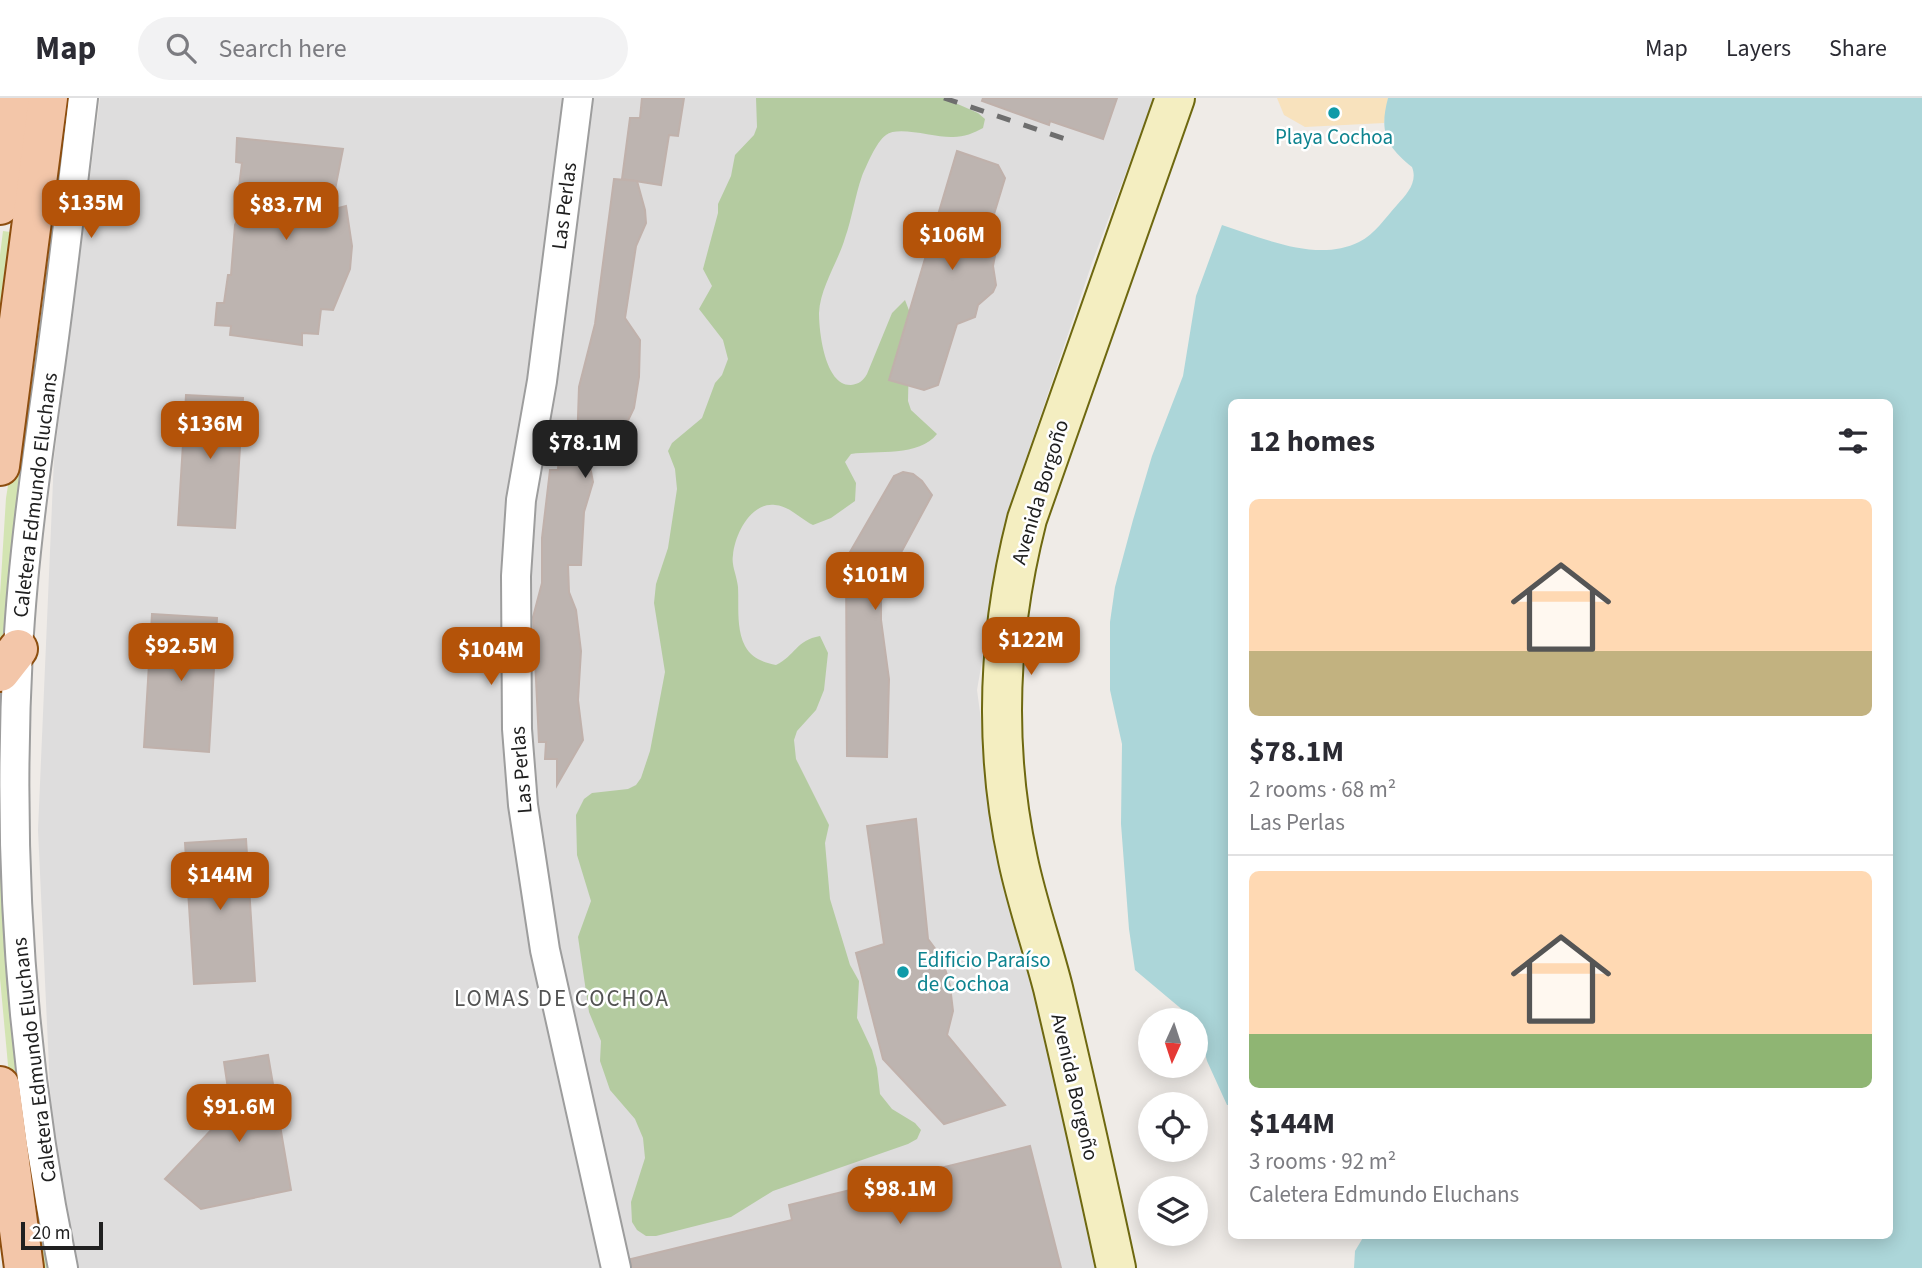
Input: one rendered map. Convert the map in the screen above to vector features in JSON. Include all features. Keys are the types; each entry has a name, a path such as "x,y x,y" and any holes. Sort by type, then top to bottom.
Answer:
{"main road":[{"path":"0,205 14,98"},
{"path":"0,466 48,98"},
{"name":"Avenida Borgoño","path":"1116,1268 1052,986 1011,829 1002,748 1002,656 1014,575 1027,519 1175,98"},
{"path":"0,1086 24,1268"}],"street":[{"name":"Caletera Edmundo Eluchans","path":"63,1268 32,1083 20,952 9,661 83,98"},
{"name":"Las Perlas","path":"578,98 542,381 522,500 516,589 517,729 523,805 545,950 616,1268"}],"shaded area":[{"path":"100,98 1154,98 1093,260 1008,512 977,690 997,839 1102,1268 79,1268 52,1132 38,830 54,458"}],"green space":[{"path":"756,98 944,98 978,113 985,119 983,128 961,136 946,137 899,131 882,138 862,176 845,238 820,304 820,332 829,368 842,383 851,385 859,383 865,376 892,313 905,300 910,313 908,401 911,410 937,434 920,446 909,449 851,454 845,462 856,483 855,501 831,518 813,525 780,506 766,505 759,509 741,529 734,547 733,559 738,587 740,632 745,646 754,657 776,665 806,641 820,636 828,653 824,690 816,710 797,731 794,740 796,759 829,825 825,843 830,899 850,965 859,981 857,1018 872,1050 880,1094 892,1109 915,1123 921,1130 917,1139 908,1144 773,1191 731,1217 656,1236 646,1236 637,1230 632,1222 631,1202 645,1158 643,1138 635,1119 610,1090 600,1061 601,1041 589,1012 578,937 591,901 577,855 576,815 584,799 592,793 628,789 636,785 650,751 665,672 654,603 656,584 668,548 677,489 675,469 668,451 672,443 702,418 715,383 722,375 728,359 723,340 699,309 712,286 703,269 718,204 731,176 735,155 754,135 757,127"},
{"path":"3,231 18,233 0,372 0,255"},
{"path":"21,405 34,407 9,641 0,650 0,595 6,498"},
{"path":"6,709 49,1268 37,1268 10,1087 0,978 0,712"}],"sand":[{"name":"Playa Cochoa","path":"1277,98 1388,98 1384,123 1305,127 1284,115"}],"water":[{"path":"1388,98 1922,98 1922,1268 1354,1268 1355,1251 1362,1239 1893,1239 1893,399 1228,399 1228,1105 1208,1063 1208,1008 1180,1008 1135,970 1121,824 1122,744 1110,690 1110,622 1115,587 1133,520 1152,456 1183,376 1196,296 1222,225 1272,242 1326,250 1359,242 1375,230 1408,192 1414,178 1412,167 1391,145 1384,120"}],"building":[{"path":"642,98 684,98 678,136 669,135 661,185 622,179 630,118 640,118"},
{"path":"983,98 1117,98 1103,139 1050,121 1049,125 982,101"},
{"path":"237,138 343,149 331,210 346,206 352,246 350,269 333,310 321,309 318,334 302,333 302,345 230,335 231,326 215,325 217,303 224,303 228,275 231,275 235,225 247,200 238,195 242,163 236,162"},
{"path":"957,151 998,165 1005,178 991,224 998,240 993,266 996,285 993,292 978,305 975,317 957,324 938,385 924,390 889,380"},
{"path":"614,179 637,181 645,210 646,223 636,246 625,318 640,340 639,377 634,408 624,429 608,445 588,456 593,482 584,512 581,565 568,565 569,592 576,610 581,651 578,700 583,740 557,785 557,759 545,759 546,742 539,742 533,617 542,583 542,538 550,470 558,470 559,451 566,452 566,447 577,447 579,387 595,324"},
{"path":"186,395 243,398 235,528 178,525"},
{"path":"903,472 913,474 922,481 932,495 890,573 881,599 889,679 887,757 847,756 846,559 894,476"},
{"path":"152,614 217,618 209,752 144,747"},
{"name":"Edificio Paraíso de Cochoa","path":"916,819 928,939 942,958 950,986 953,1011 947,1035 1005,1105 944,1124 883,1059 856,953 884,944 867,826"},
{"path":"246,839 255,981 194,984 185,843"},
{"path":"268,1055 291,1190 201,1209 165,1179 231,1109 224,1062"},
{"path":"1030,1146 1061,1268 632,1268 631,1259 792,1220 789,1205"}],"railway":[{"path":"944,98 1071,141"}],"place":[{"name":"Playa Cochoa","path":"1334,113"},
{"name":"Edificio Paraíso de Cochoa","path":"903,972"}],"district":[{"name":"LOMAS DE COCHOA","path":"562,998"}]}
